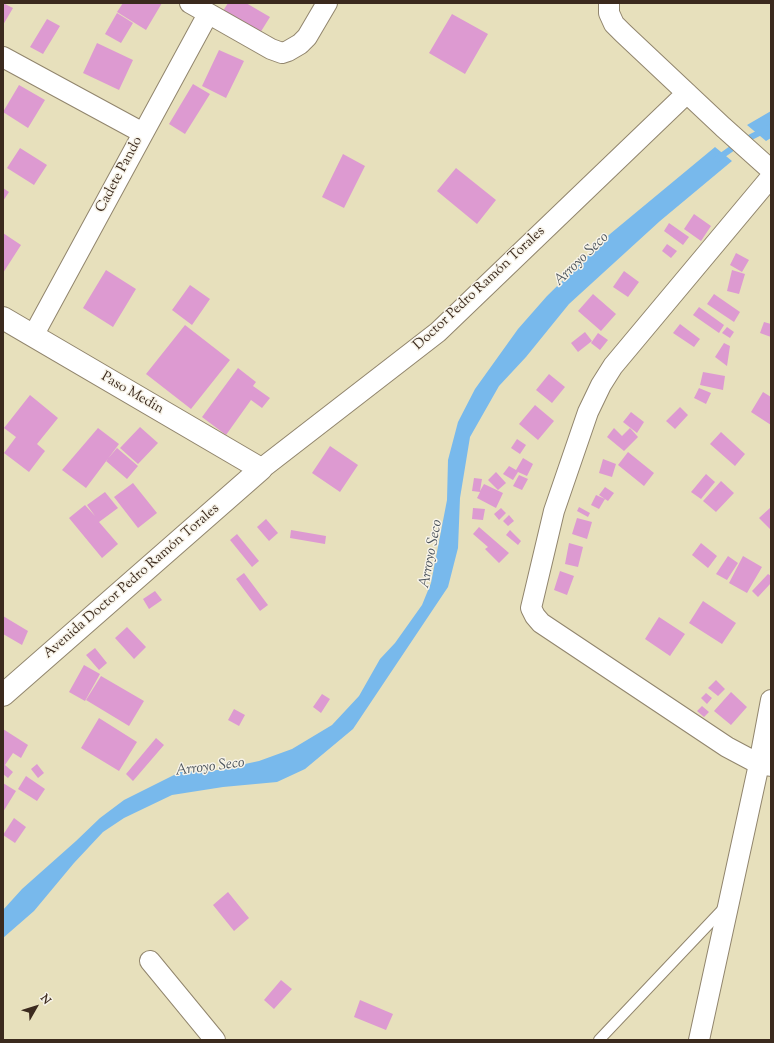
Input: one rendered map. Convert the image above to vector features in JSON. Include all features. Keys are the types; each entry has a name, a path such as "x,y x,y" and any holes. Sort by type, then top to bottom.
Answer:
{"street":[{"path":"190,3 271,49 282,53 300,44 307,37 327,3"},
{"path":"609,3 609,14 614,24 771,170"},
{"name":"Cadete Pando","path":"33,336 208,14"},
{"path":"3,57 143,133"},
{"name":"Doctor Pedro Ramón Torales","path":"261,469 438,332 687,93"},
{"path":"765,765 727,747 541,623 531,608 554,511 588,412 601,385 613,366 771,177"},
{"name":"Paso Medin","path":"3,318 261,469"},
{"name":"Avenida Doctor Pedro Ramón Torales","path":"3,694 261,469"},
{"path":"699,1040 729,903 765,765 771,700"},
{"path":"150,961 215,1040"}],"lane":[{"path":"599,1040 729,903"}],"water":[{"path":"771,111 771,138 766,141 747,125"},
{"path":"715,147 732,161 660,221 569,304 526,357 499,386 470,437 460,498 458,548 448,587 353,729 305,769 277,782 223,787 172,795 124,818 103,832 74,863 34,911 3,938 3,910 22,889 100,818 124,800 180,772 217,770 259,761 292,749 332,725 359,696 380,659 395,643 422,605 431,583 447,500 448,460 458,422 475,389 518,329 547,296 610,234"}],"building":[{"path":"3,3 13,8 3,25"},
{"path":"123,3 162,3 146,30 117,12"},
{"path":"228,3 246,3 270,17 260,33 223,11"},
{"path":"117,13 133,23 121,43 105,34"},
{"path":"452,14 488,34 465,74 429,53"},
{"path":"47,19 60,26 43,54 30,47"},
{"path":"97,43 133,60 119,90 83,73"},
{"path":"219,50 244,61 226,98 202,86"},
{"path":"193,84 210,94 185,134 169,124"},
{"path":"19,85 45,100 28,128 3,112"},
{"path":"20,148 47,165 34,185 7,168"},
{"path":"343,154 365,166 344,208 322,197"},
{"path":"456,168 496,200 477,224 437,191"},
{"path":"3,188 9,192 3,201"},
{"path":"694,214 711,226 701,241 684,229"},
{"path":"669,223 689,237 683,245 664,231"},
{"path":"3,233 21,245 3,273"},
{"path":"667,244 677,251 671,258 662,251"},
{"path":"736,253 749,260 742,272 730,265"},
{"path":"106,270 136,289 113,327 83,308"},
{"path":"732,270 745,274 739,294 727,291"},
{"path":"624,271 639,282 628,297 613,287"},
{"path":"190,285 210,299 192,325 172,310"},
{"path":"593,294 616,314 601,331 578,311"},
{"path":"714,294 740,312 734,322 707,304"},
{"path":"699,307 724,325 719,333 693,315"},
{"path":"764,322 771,324 771,337 760,333"},
{"path":"680,324 700,339 694,347 673,333"},
{"path":"185,325 230,360 191,409 146,374"},
{"path":"727,327 734,332 730,338 722,333"},
{"path":"585,332 592,341 578,352 571,343"},
{"path":"598,333 608,340 600,350 591,343"},
{"path":"724,343 730,346 727,366 715,357"},
{"path":"238,368 256,382 253,386 270,398 262,408 251,400 226,435 202,417"},
{"path":"703,372 725,376 723,390 700,385"},
{"path":"549,374 565,387 552,403 536,390"},
{"path":"699,388 711,393 706,404 694,398"},
{"path":"763,392 771,397 771,425 751,412"},
{"path":"30,395 58,418 37,444 45,451 29,472 4,453 16,437 4,428"},
{"path":"535,405 554,421 538,440 519,424"},
{"path":"680,407 688,415 675,429 666,421"},
{"path":"631,412 644,422 637,433 623,422"},
{"path":"140,427 158,443 138,464 120,448"},
{"path":"98,428 119,444 86,488 62,470"},
{"path":"614,428 622,436 630,428 638,437 624,451 607,437"},
{"path":"721,432 745,454 735,466 710,444"},
{"path":"517,439 526,445 520,454 511,448"},
{"path":"330,446 358,465 340,492 312,473"},
{"path":"117,448 138,466 127,479 106,461"},
{"path":"628,452 654,473 644,486 618,465"},
{"path":"523,458 533,464 527,476 518,472 513,480 503,474 509,466 516,470"},
{"path":"603,459 616,464 612,477 599,473"},
{"path":"496,472 506,483 498,490 488,480"},
{"path":"706,474 715,482 701,499 691,492"},
{"path":"519,475 528,479 522,490 513,486"},
{"path":"474,478 482,479 480,491 484,484 503,493 496,508 477,498 480,492 472,491"},
{"path":"721,481 734,493 716,512 703,501"},
{"path":"133,483 157,513 138,528 114,497"},
{"path":"605,487 614,493 608,501 599,495"},
{"path":"105,492 118,508 99,522 118,544 102,558 69,518 85,505 95,516 87,505"},
{"path":"596,495 605,499 599,509 591,505"},
{"path":"579,507 590,513 588,517 577,511"},
{"path":"771,507 771,530 759,518"},
{"path":"473,508 485,509 483,520 472,519"},
{"path":"501,508 506,513 499,520 494,514"},
{"path":"509,515 514,521 508,526 503,521"},
{"path":"577,518 592,522 587,539 572,534"},
{"path":"266,519 278,533 269,541 257,527"},
{"path":"479,527 509,553 499,563 485,549 488,547 473,534"},
{"path":"291,530 326,536 325,544 290,538"},
{"path":"510,530 521,541 518,545 506,535"},
{"path":"237,534 259,561 252,567 230,540"},
{"path":"569,543 583,547 578,567 565,564"},
{"path":"701,543 717,556 708,568 692,555"},
{"path":"728,556 738,563 727,580 716,574"},
{"path":"743,556 762,567 747,593 729,583"},
{"path":"560,571 574,576 567,595 554,590"},
{"path":"244,573 268,605 260,611 236,579"},
{"path":"768,574 771,576 771,583 758,597 752,591"},
{"path":"155,591 162,600 149,609 143,599"},
{"path":"703,601 736,623 722,644 689,623"},
{"path":"3,616 28,631 22,645 3,634"},
{"path":"659,617 685,634 670,656 645,639"},
{"path":"127,627 146,647 134,659 115,638"},
{"path":"95,648 107,663 99,670 86,655"},
{"path":"84,665 100,674 85,701 69,692"},
{"path":"101,676 144,701 129,726 86,700"},
{"path":"716,680 725,689 718,696 708,688"},
{"path":"731,692 747,707 731,725 714,711"},
{"path":"706,693 712,698 707,704 701,698"},
{"path":"322,694 330,699 321,713 313,707"},
{"path":"702,706 709,712 704,717 697,711"},
{"path":"234,709 245,715 239,726 228,720"},
{"path":"99,718 137,742 119,771 81,748"},
{"path":"3,729 28,745 21,758 13,753 5,765 13,772 8,778 3,774"},
{"path":"156,738 164,745 133,781 126,774"},
{"path":"37,764 44,773 38,778 31,769"},
{"path":"26,776 45,789 37,801 18,789"},
{"path":"3,783 16,791 3,812"},
{"path":"14,818 26,827 15,843 3,835"},
{"path":"228,892 249,918 234,931 213,905"},
{"path":"281,980 292,989 274,1009 264,1000"},
{"path":"360,1000 393,1014 386,1030 354,1017"}],"waterway":[{"name":"Arroyo Seco","path":"717,159 741,142 771,127"}]}
